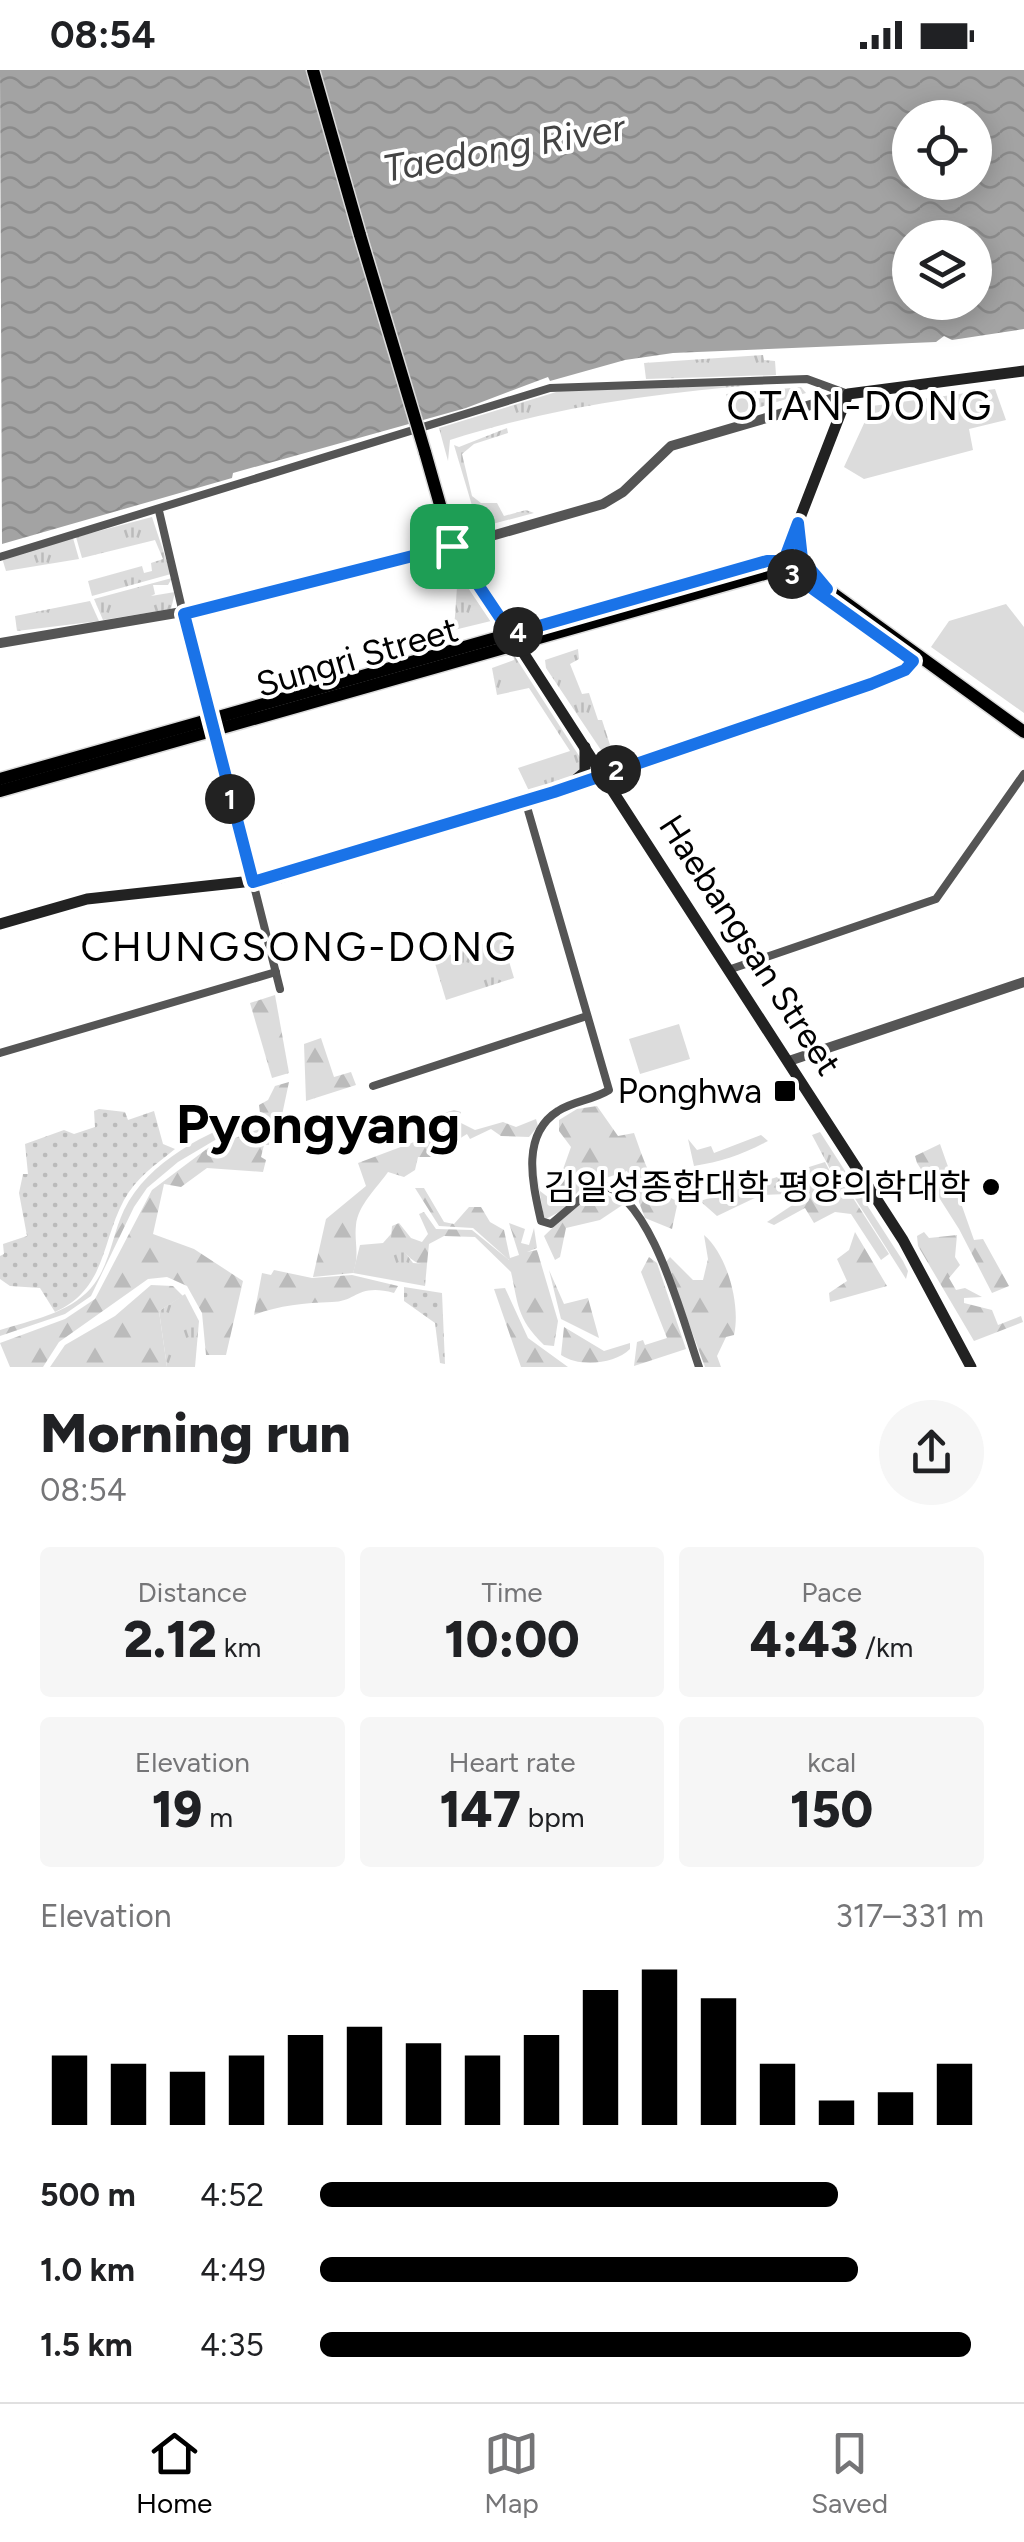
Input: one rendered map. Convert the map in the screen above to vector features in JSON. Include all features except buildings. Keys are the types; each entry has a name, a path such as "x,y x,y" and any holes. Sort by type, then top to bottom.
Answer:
{"main road":[{"name":"Haebangsan Street","path":"313,70 452,546 605,774 904,1240 971,1367"},
{"path":"782,566 848,394 1024,371"},
{"path":"798,523 802,559 827,589"},
{"name":"Sungri Street","path":"0,791 767,561 782,566"},
{"path":"782,566 827,589 1024,732"},
{"path":"782,566 1024,740"},
{"path":"0,924 87,899 253,882 564,788 871,684 905,670 913,661"},
{"name":"Sungri Street","path":"0,779 211,725"},
{"path":"564,788 584,772 584,742"}],"street":[{"path":"0,557 550,388 807,379 848,394"},
{"path":"0,644 184,614 603,504 623,492 671,446 848,394"},
{"path":"159,511 280,989"},
{"path":"730,969 936,899 1024,774"},
{"path":"525,800 609,1090 560,1109 535,1138 533,1176 541,1221 550,1224 598,1184 624,1196 656,1249 698,1367"},
{"path":"0,1053 276,972"},
{"path":"789,1060 1024,982"},
{"path":"373,1086 588,1016"}],"green space":[{"path":"763,355 764,360 775,361 776,375 646,379 644,363"},
{"path":"793,382 663,394 534,417 450,440 448,461 439,428 566,389"},
{"path":"801,387 806,393 731,416 726,394"},
{"path":"995,389 1006,420 969,429 973,450 864,479 844,467 872,406"},
{"path":"507,428 508,433 474,444 462,454 472,496 481,503 497,503 504,516 526,510 534,513 485,526 476,519 454,445 459,447"},
{"path":"152,517 171,574 92,596 88,581 142,566 144,573 152,571 151,563 163,559 155,540 82,558 76,537"},
{"path":"73,538 79,559 6,571 2,558"},
{"path":"460,575 491,621 454,630"},
{"path":"172,578 168,585 153,585 155,594 151,596 175,592 171,609 103,620 94,599"},
{"path":"90,601 99,621 17,631 15,616"},
{"path":"1006,604 1024,627 1024,713 931,647 949,621"},
{"path":"578,649 579,659 570,664 582,694 589,693 611,748 619,753 616,757 603,753 546,668 545,660"},
{"path":"512,652 583,762 577,775 529,791 518,768 570,751 529,688 497,695 492,668 514,660 513,654 478,662"},
{"path":"502,938 514,978 446,1000 434,960"},
{"path":"275,995 289,1073 272,1078 250,1003"},
{"path":"679,1024 690,1059 640,1074 629,1039"},
{"path":"321,1038 334,1077 351,1072 356,1085 306,1101 304,1044"},
{"path":"289,1082 282,1115 232,1130 178,1162 147,1188 91,1296 65,1314 0,1336 0,1330 48,1315 82,1297 107,1260 124,1210 149,1176 202,1138 260,1113 259,1105 268,1100 275,1086"},
{"path":"597,1106 618,1136 634,1133 655,1182 678,1201 672,1229 645,1218 627,1171 584,1185 561,1211 544,1220 535,1161 540,1191 557,1204 566,1195 557,1185 549,1191 548,1188 561,1175 571,1147 559,1131 559,1120 577,1109"},
{"path":"94,1111 125,1112 128,1120 154,1111 163,1144 175,1149 146,1172 129,1192 93,1278 72,1302 55,1312 40,1288 10,1286 0,1279 0,1256 4,1254 3,1244 27,1236 19,1193 23,1174 28,1174 25,1144 64,1130 74,1134 95,1127"},
{"path":"461,1112 459,1122 475,1130 503,1122 516,1127 536,1119 538,1126 529,1137 501,1136 491,1129 470,1139 467,1134 430,1157 418,1157 415,1170 404,1177 388,1172 357,1218 353,1273 313,1277 326,1219 366,1186 358,1163 446,1130 444,1113"},
{"path":"270,1125 269,1145 264,1145 261,1157 266,1160 263,1172 207,1168 181,1187 164,1184 153,1234 194,1249 243,1281 226,1355 206,1355 202,1313 187,1286 167,1277 148,1279 59,1342 43,1367 10,1367 0,1343 65,1319 95,1299 152,1190 208,1148"},
{"path":"820,1132 903,1261 908,1271 906,1279 847,1186 838,1184 812,1135"},
{"path":"761,1135 768,1141 731,1157 694,1166 688,1139 697,1150 711,1146 714,1153"},
{"path":"940,1144 974,1240 983,1239 1009,1286 992,1293 959,1229 917,1163 915,1156"},
{"path":"825,1162 837,1185 846,1187 889,1254 881,1260 851,1214 835,1212 814,1223 805,1208 774,1225 767,1222 794,1204 787,1194 761,1195 717,1216 700,1201"},
{"path":"415,1188 424,1188 444,1222 454,1224 469,1207 481,1207 490,1222 504,1230 510,1258 519,1255 509,1223 525,1229 521,1243 529,1245 534,1228 537,1248 527,1252 537,1250 558,1321 554,1346 544,1345 528,1326 511,1272 475,1237 444,1236 429,1244 427,1264 412,1260 391,1238 392,1226 399,1223 411,1238 422,1242 428,1234 419,1214 424,1212 436,1229 472,1230 509,1260 473,1228 439,1226"},
{"path":"594,1188 624,1204 600,1220 566,1228 560,1257 555,1260 544,1236"},
{"path":"855,1232 887,1286 830,1302 829,1293 847,1281 837,1259 849,1250"},
{"path":"924,1232 929,1238 957,1235 955,1257 960,1265 949,1278 956,1290 965,1288 982,1297 964,1298 964,1303 992,1310 998,1325 1021,1316 1023,1322 974,1341 918,1246 917,1236"},
{"path":"391,1234 413,1263 427,1264 425,1286 353,1273 360,1245 383,1243"},
{"path":"704,1235 725,1267 736,1309 734,1335 726,1337 717,1356 721,1367 705,1367 666,1262 670,1257 693,1280 703,1280 708,1259"},
{"path":"649,1257 657,1263 686,1349 634,1366 637,1342 643,1340 645,1345 667,1338 641,1272"},
{"path":"274,1270 312,1278 352,1275 398,1286 394,1293 365,1291 340,1301 292,1305 254,1315 262,1273 271,1275"},
{"path":"549,1270 564,1304 588,1298 599,1338 561,1319"},
{"path":"151,1285 173,1286 183,1296 159,1311 167,1367 50,1367 65,1345 115,1316"},
{"path":"404,1287 442,1293 445,1364 440,1363 435,1323 404,1301"},
{"path":"505,1288 528,1338 568,1367 521,1367 494,1289"},
{"path":"185,1294 199,1321 195,1367 167,1367 159,1311"},
{"path":"564,1327 604,1351 630,1343 630,1349 606,1361 586,1363 568,1359 561,1355"}],"water":[{"name":"Taedong River","path":"0,70 1024,70 1024,329 952,340 944,336 936,342 673,353 625,360 550,381 548,377 466,408 233,473 232,478 2,544"}],"place":[{"name":"Ponghwa","path":"785,1091"},
{"name":"김일성종합대학 평양의학대학","path":"991,1187"}],"district":[{"name":"OTAN-DONG","path":"860,406"},
{"name":"CHUNGSONG-DONG","path":"299,947"},
{"name":"Pyongyang","path":"318,1124"}],"route":[{"path":"452,546 184,614 253,882 280,878 564,788 871,684 905,670 913,661 792,574 780,571 784,561 798,523 802,559 827,589 784,561 767,561 511,634 452,546"}]}
